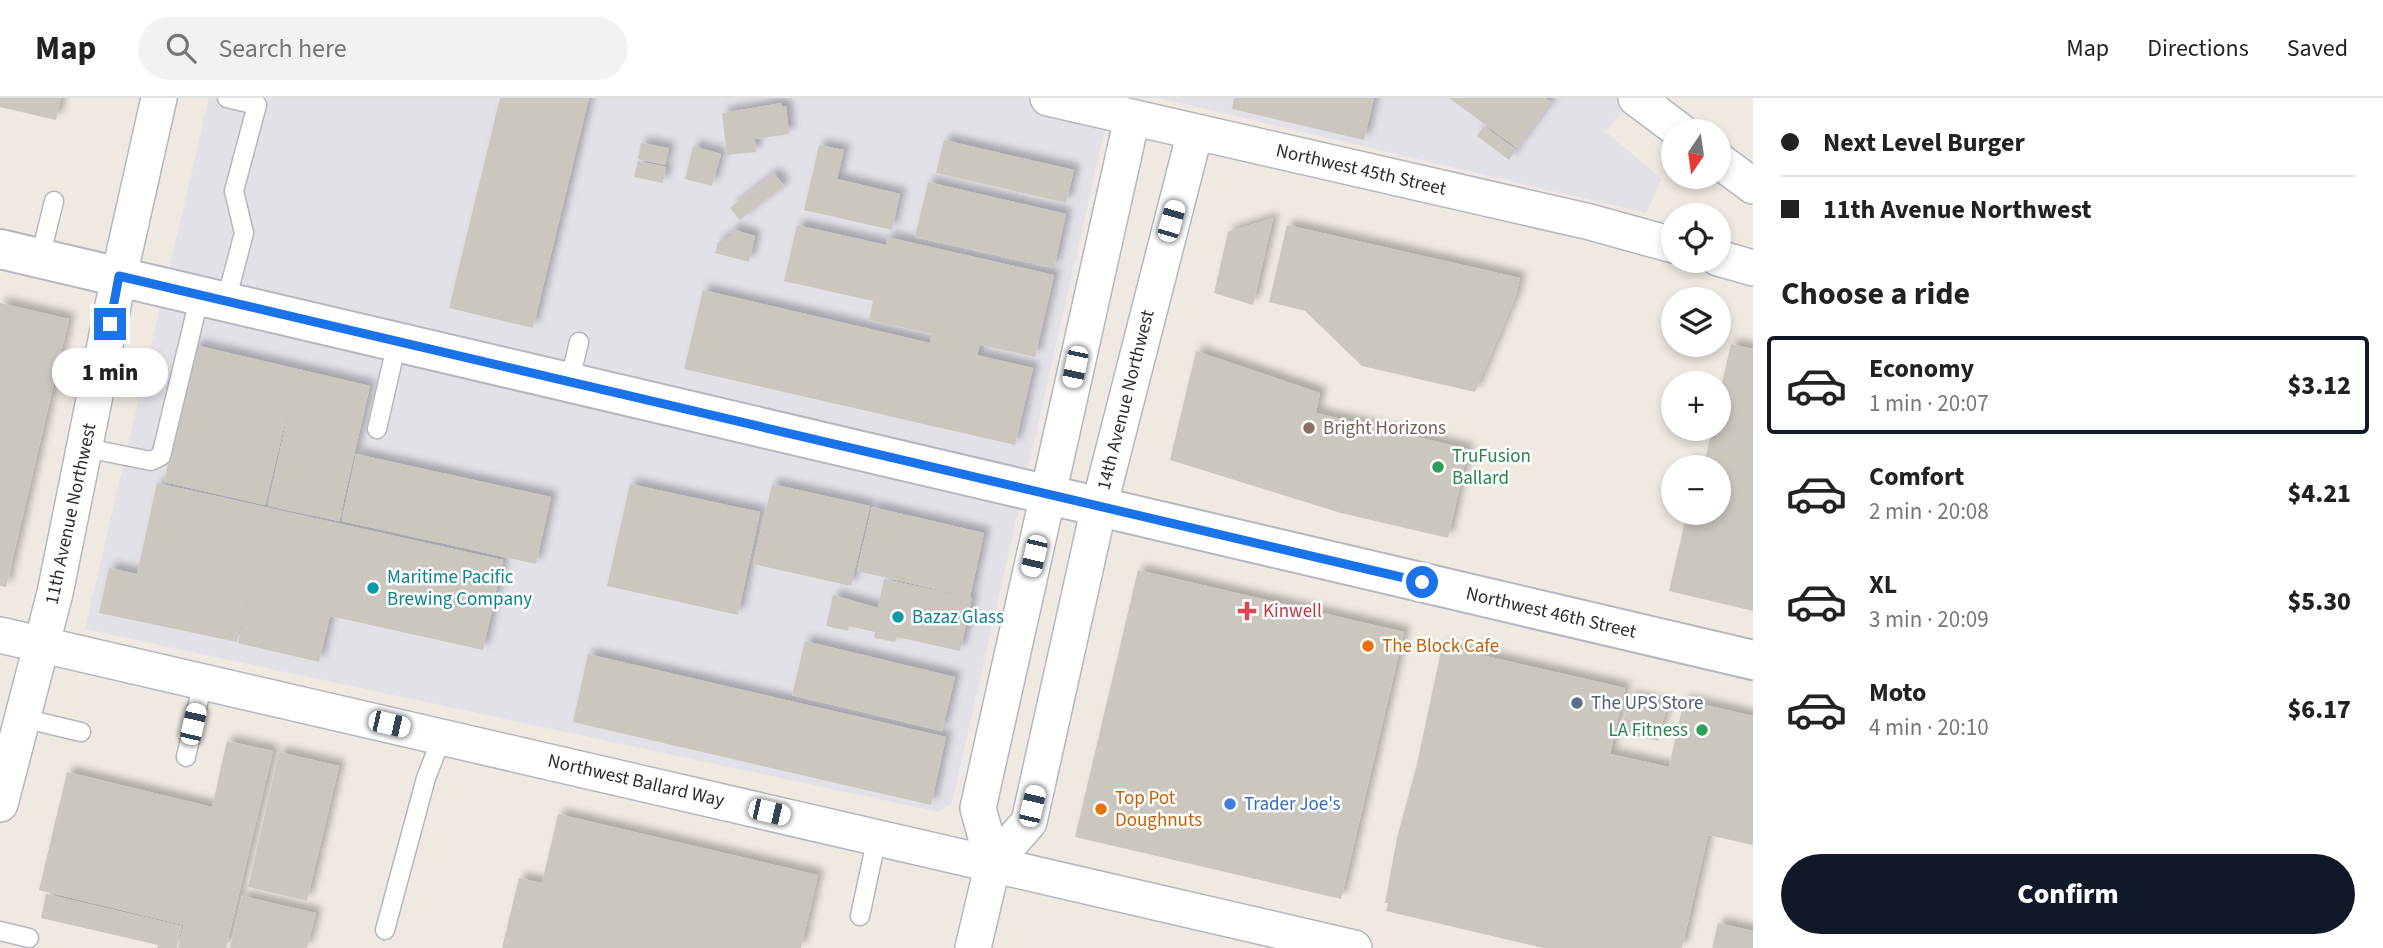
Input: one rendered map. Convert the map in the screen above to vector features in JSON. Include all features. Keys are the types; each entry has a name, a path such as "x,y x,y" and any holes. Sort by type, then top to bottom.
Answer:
{"street":[{"name":"11th Avenue Northwest","path":"0,804 43,645 86,448 119,276 159,98"},
{"name":"Northwest 45th Street","path":"1048,98 1166,118 1661,242"},
{"path":"1636,98 1664,119"},
{"name":"14th Avenue Northwest","path":"993,863 978,807 1047,495 1166,118"},
{"name":"14th Avenue Northwest","path":"973,948 993,863 1029,822 1099,507 1166,118"},
{"path":"1731,170 1753,186"},
{"name":"Northwest 46th Street","path":"0,249 1753,660"},
{"path":"1731,262 1753,268"},
{"name":"Northwest Ballard Way","path":"0,635 1354,948"}],"lane":[{"path":"86,448 151,461 161,457 213,298 244,233 234,191 257,105 227,98"},
{"path":"40,258 54,201"},
{"path":"377,429 397,342"},
{"path":"569,383 579,342"},
{"path":"186,757 203,681"},
{"path":"22,718 81,732"},
{"path":"385,930 426,778 442,737"},
{"path":"860,916 877,837"},
{"path":"0,931 29,938"}],"shaded area":[{"path":"209,98 1112,98 952,803 939,812 85,629"},
{"path":"1159,98 1636,98 1605,131 1661,178 1646,213"}],"building":[{"path":"0,98 61,98 56,120 0,107"},
{"path":"500,98 589,98 533,328 449,308"},
{"path":"1234,98 1374,98 1364,140 1232,109"},
{"path":"1449,98 1545,98 1551,102 1517,148"},
{"path":"782,103 782,107 786,106 789,134 755,139 756,152 727,155 722,113"},
{"path":"1484,126 1516,150 1509,160 1477,136"},
{"path":"944,140 1074,170 1066,203 936,173"},
{"path":"641,143 669,148 665,165 638,159"},
{"path":"819,145 844,150 837,179 900,194 892,230 804,210"},
{"path":"693,146 721,154 712,186 685,179"},
{"path":"638,161 666,167 663,183 634,177"},
{"path":"774,173 784,186 740,220 730,208"},
{"path":"928,182 1066,214 1054,268 915,237"},
{"path":"1273,218 1253,305 1214,293 1228,232"},
{"path":"797,225 886,245 887,237 1054,275 1035,357 980,345 977,355 1033,368 1015,445 684,369 703,290 930,343 932,334 869,320 873,301 784,281"},
{"path":"1287,225 1520,278 1516,295 1475,392 1362,366 1305,311 1269,302"},
{"path":"732,229 755,236 749,262 715,253 718,242 730,236"},
{"path":"0,303 69,319 6,587 0,586"},
{"path":"1731,344 1753,349 1753,611 1669,591 1684,525 1731,525 1731,455 1706,455 1709,441 1731,441 1731,371 1725,371 1728,357 1731,357"},
{"path":"195,345 370,386 339,521 268,506 294,386 265,505 164,482"},
{"path":"1196,351 1320,393 1316,413 1468,449 1448,538 1341,513 1170,460"},
{"path":"356,454 551,497 536,564 342,521"},
{"name":"Maritime Pacific Brewing Company","path":"157,483 503,560 483,650 330,616 319,662 238,643 264,520 237,642 99,613 109,568 137,574"},
{"path":"630,484 760,512 738,615 607,586"},
{"path":"772,484 870,506 851,586 753,564"},
{"path":"872,507 984,533 970,597 857,571"},
{"path":"1138,570 1404,632 1341,899 1075,837"},
{"name":"Bazaz Glass","path":"884,579 972,598 960,651 897,637 895,642 874,638 875,632 849,626 848,631 826,626 833,595 878,608"},
{"path":"805,641 955,677 942,731 792,695"},
{"path":"1442,646 1625,688 1610,754 1669,767 1684,700 1753,716 1753,845 1708,835 1682,948 1543,948 1386,911 1388,903 1385,903 1397,838 1417,764"},
{"path":"588,654 946,737 931,805 573,722"},
{"path":"1629,696 1667,705 1658,741 1621,732"},
{"path":"227,741 273,751 226,948 178,948 184,925 39,890 67,772 212,807"},
{"path":"279,752 339,766 307,901 248,887"},
{"path":"558,814 818,875 801,948 502,948 519,878 542,883"},
{"path":"46,894 182,926 177,948 157,948 158,945 41,918"},
{"path":"242,896 316,913 307,948 230,948"},
{"path":"1718,923 1753,931 1753,948 1712,948"}],"place":[{"name":"Bright Horizons","path":"1309,428"},
{"name":"TruFusion Ballard","path":"1438,467"},
{"name":"Maritime Pacific Brewing Company","path":"373,588"},
{"name":"Kinwell","path":"1247,611"},
{"name":"Bazaz Glass","path":"898,617"},
{"name":"The Block Cafe","path":"1368,646"},
{"name":"The UPS Store","path":"1577,703"},
{"name":"LA Fitness","path":"1702,730"},
{"name":"Trader Joe's","path":"1230,804"},
{"name":"Top Pot Doughnuts","path":"1101,809"}],"route":[{"path":"110,324 119,276 1422,582"}]}
